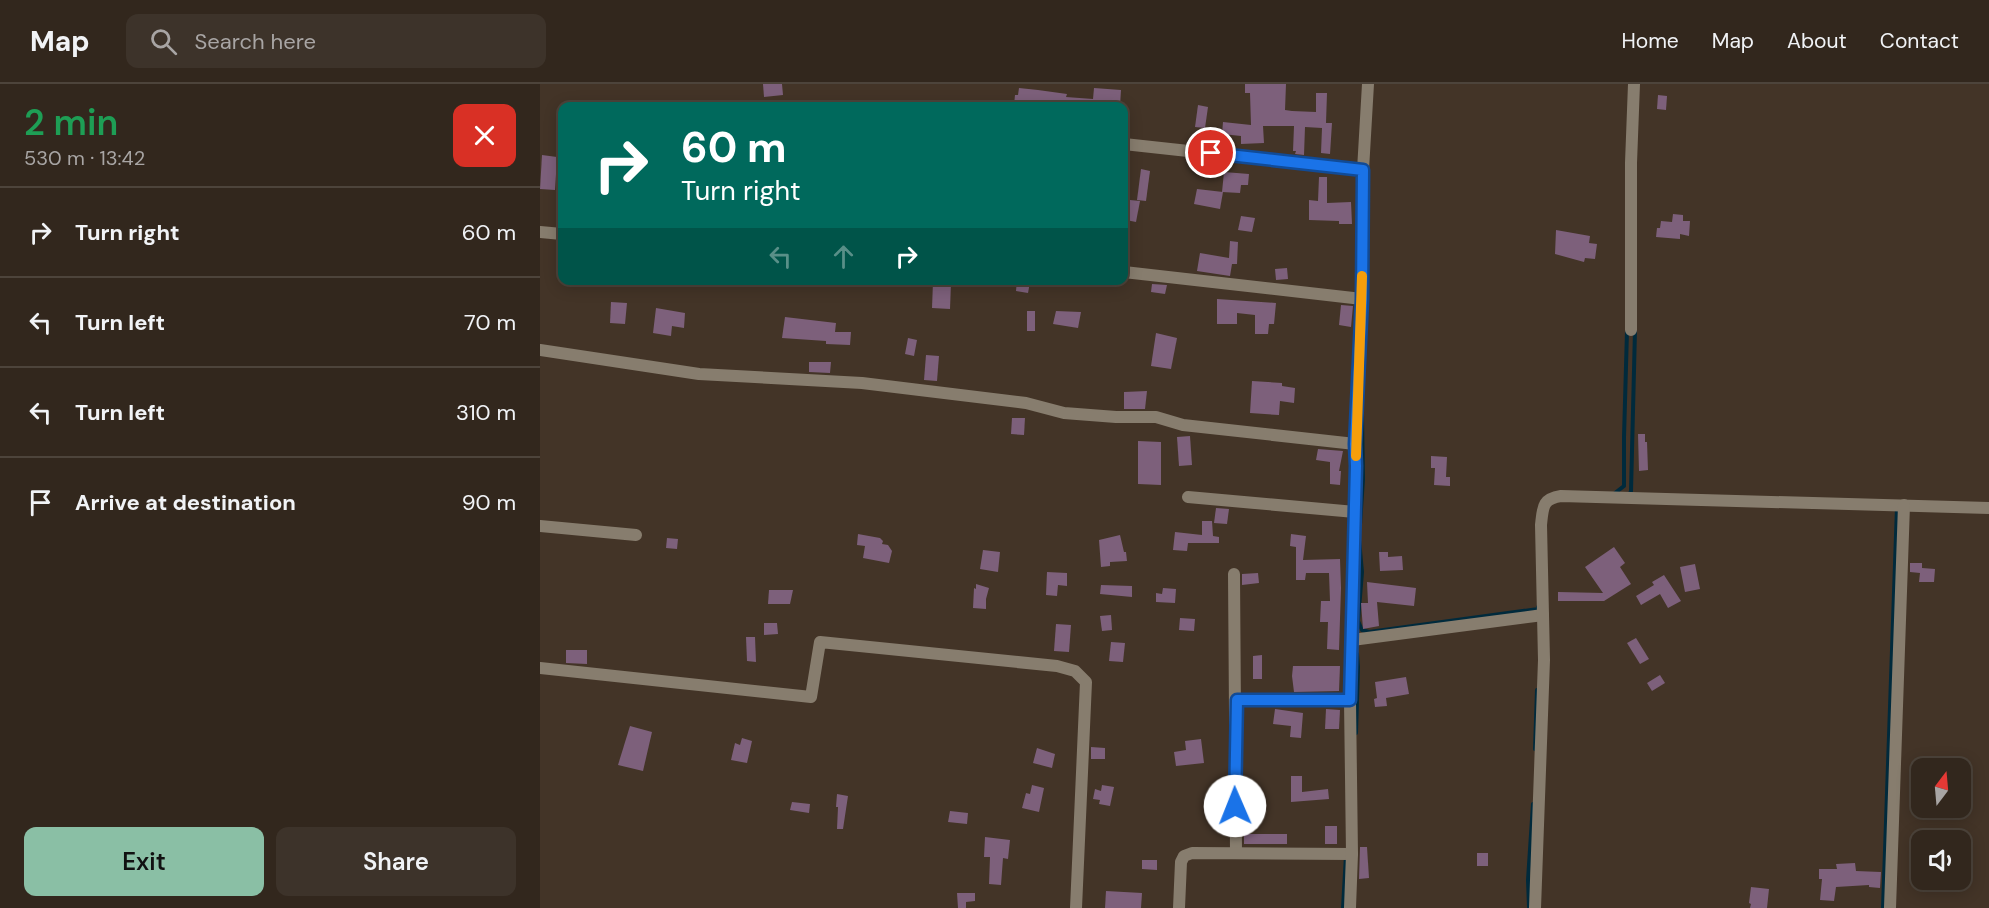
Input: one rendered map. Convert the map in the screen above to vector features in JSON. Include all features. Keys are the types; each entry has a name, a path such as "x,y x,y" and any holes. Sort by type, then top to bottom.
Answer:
{"street":[{"path":"1350,908 1352,854 1350,700 1355,444 1362,299 1363,170 1368,84"},
{"path":"1632,330 1631,175 1634,84"},
{"path":"1128,144 1363,170"},
{"path":"540,232 558,234"},
{"path":"1128,272 1362,299"},
{"path":"540,350 699,374 862,383 1026,403 1064,412 1116,417 1156,417 1183,425 1355,444"},
{"path":"1188,497 1355,512"},
{"path":"1535,908 1544,660 1541,525 1544,506 1552,497 1989,508"},
{"path":"1890,908 1904,505"},
{"path":"540,526 636,535"},
{"path":"1234,574 1237,700 1236,853"},
{"path":"1352,640 1543,615"},
{"path":"540,668 811,697 820,642 1057,666 1076,671 1086,682 1076,908"},
{"path":"1237,700 1350,700"},
{"path":"1179,908 1181,862 1184,856 1191,853 1352,854"}],"building":[{"path":"763,84 782,84 783,95 764,97"},
{"path":"1245,84 1286,84 1285,110 1292,111 1316,112 1316,93 1327,93 1326,123 1332,123 1330,154 1321,153 1322,128 1305,127 1304,155 1295,154 1296,151 1293,151 1294,126 1263,126 1264,143 1241,144 1241,136 1222,134 1223,122 1251,125 1250,93 1245,93"},
{"path":"1019,88 1067,94 1066,97 1093,99 1094,88 1121,90 1120,102 1014,102 1015,95 1018,95"},
{"path":"1658,95 1667,96 1666,110 1657,109"},
{"path":"1198,105 1208,107 1205,128 1195,127"},
{"path":"542,155 557,157 555,190 540,189"},
{"path":"1141,169 1150,171 1146,201 1137,200"},
{"path":"1224,172 1249,174 1248,185 1241,185 1240,193 1222,192"},
{"path":"1319,177 1327,177 1327,203 1351,202 1352,224 1309,220 1309,200 1318,201"},
{"path":"1197,189 1223,192 1220,209 1194,204"},
{"path":"1130,200 1140,201 1136,222 1128,220"},
{"path":"1673,214 1683,215 1683,221 1690,221 1689,236 1680,234 1680,239 1656,237 1661,221 1672,222"},
{"path":"1241,216 1255,218 1252,232 1238,230"},
{"path":"1556,230 1590,236 1589,243 1597,244 1595,259 1585,258 1584,262 1555,254"},
{"path":"1230,241 1238,242 1237,264 1232,264 1230,276 1197,271 1200,253 1229,258"},
{"path":"1287,268 1288,279 1276,280 1275,269"},
{"path":"1152,284 1167,285 1165,294 1151,292"},
{"path":"933,285 951,285 950,309 932,308"},
{"path":"1017,285 1029,285 1028,293 1016,291"},
{"path":"1217,299 1276,303 1274,324 1269,324 1268,334 1255,334 1255,315 1237,313 1237,324 1217,324"},
{"path":"611,302 627,303 625,324 610,323"},
{"path":"1341,305 1353,306 1351,327 1339,325"},
{"path":"656,308 685,313 684,328 672,326 671,336 653,333"},
{"path":"1027,311 1035,311 1035,331 1027,331"},
{"path":"1056,311 1081,312 1078,328 1053,324"},
{"path":"785,317 836,323 835,332 851,332 850,345 782,338"},
{"path":"1156,333 1177,338 1171,369 1151,366"},
{"path":"908,338 917,340 914,356 905,354"},
{"path":"926,355 939,356 937,381 924,380"},
{"path":"809,362 831,362 830,373 809,372"},
{"path":"1252,381 1282,383 1282,386 1295,388 1294,403 1280,401 1279,415 1250,413"},
{"path":"1147,391 1145,409 1124,409 1124,392"},
{"path":"1012,418 1025,418 1024,435 1011,434"},
{"path":"1638,434 1645,434 1648,470 1639,471"},
{"path":"1190,436 1192,465 1179,466 1177,437"},
{"path":"1138,441 1161,442 1161,485 1138,484"},
{"path":"1318,449 1343,451 1339,471 1341,471 1340,485 1330,484 1330,462 1316,460"},
{"path":"1431,456 1447,457 1446,477 1450,477 1450,486 1434,485 1435,468 1431,468"},
{"path":"1216,508 1229,509 1227,524 1214,523"},
{"path":"1202,521 1212,521 1213,536 1219,537 1219,543 1188,543 1187,551 1173,550 1175,532 1202,535"},
{"path":"858,534 880,538 883,541 882,544 888,545 892,551 889,563 863,558 865,546 857,545"},
{"path":"1291,534 1306,536 1303,560 1340,559 1339,650 1327,649 1328,622 1320,622 1321,601 1330,601 1329,573 1306,573 1305,580 1296,580 1296,547 1290,546"},
{"path":"1120,535 1127,561 1110,562 1110,566 1101,567 1099,540"},
{"path":"667,538 678,539 677,549 666,548"},
{"path":"1614,547 1625,563 1620,567 1631,584 1604,601 1558,601 1558,592 1603,593 1585,567"},
{"path":"983,550 1000,552 998,572 980,569"},
{"path":"1379,552 1388,552 1388,557 1402,556 1403,570 1380,571"},
{"path":"1910,563 1922,563 1922,568 1935,569 1934,582 1919,582 1920,573 1910,572"},
{"path":"1695,564 1700,589 1685,592 1680,567"},
{"path":"1047,572 1067,573 1067,586 1058,585 1057,596 1046,595"},
{"path":"1258,573 1259,583 1242,585 1242,574"},
{"path":"1664,575 1681,601 1668,608 1660,594 1641,605 1636,596 1654,585 1652,582"},
{"path":"1367,582 1416,588 1414,606 1377,602 1379,626 1363,629 1361,603 1368,603"},
{"path":"976,584 989,588 986,609 973,608"},
{"path":"1101,585 1132,586 1132,597 1100,594"},
{"path":"1163,588 1176,589 1175,603 1156,602 1156,593 1162,594"},
{"path":"769,590 793,590 790,604 768,604"},
{"path":"1111,615 1112,630 1102,631 1100,616"},
{"path":"1180,618 1195,619 1194,631 1179,630"},
{"path":"764,623 777,623 778,634 764,635"},
{"path":"1056,624 1071,625 1069,652 1054,651"},
{"path":"746,637 755,637 756,662 747,661"},
{"path":"1636,638 1649,659 1640,664 1627,643"},
{"path":"1111,642 1125,643 1123,662 1109,661"},
{"path":"566,650 587,650 587,664 566,663"},
{"path":"1262,655 1262,679 1253,679 1253,656"},
{"path":"1293,666 1340,666 1339,691 1294,692"},
{"path":"1660,675 1665,683 1652,691 1647,683"},
{"path":"1406,677 1409,694 1386,698 1387,706 1375,707 1374,699 1377,698 1375,682"},
{"path":"1275,709 1303,713 1301,738 1290,737 1291,726 1273,724"},
{"path":"1326,709 1340,710 1339,729 1325,729"},
{"path":"630,726 652,732 643,771 618,765"},
{"path":"742,738 752,741 747,763 731,760 735,743 740,745"},
{"path":"1201,739 1204,763 1176,766 1174,752 1186,750 1185,741"},
{"path":"1091,747 1105,748 1105,759 1091,759"},
{"path":"1037,748 1055,754 1052,768 1033,763"},
{"path":"1291,776 1302,776 1302,792 1328,789 1329,799 1291,802"},
{"path":"1032,785 1044,788 1039,812 1022,808 1026,793 1030,794"},
{"path":"1102,785 1114,787 1110,806 1099,804 1100,800 1093,799 1095,789 1101,791"},
{"path":"837,794 848,796 843,829 837,829"},
{"path":"792,802 810,804 809,813 790,810"},
{"path":"950,811 968,813 967,824 948,822"},
{"path":"1244,816 1249,816 1249,834 1287,834 1287,844 1244,844"},
{"path":"1325,826 1337,826 1337,844 1325,844"},
{"path":"985,837 1010,840 1008,859 1003,858 1001,885 989,884 990,857 984,857"},
{"path":"1360,847 1367,847 1369,878 1359,879"},
{"path":"1477,853 1488,853 1488,866 1477,866"},
{"path":"1142,860 1157,860 1157,870 1142,869"},
{"path":"1855,863 1856,871 1881,872 1880,888 1869,887 1869,885 1836,887 1834,901 1820,900 1822,879 1819,879 1819,869 1837,869 1836,864"},
{"path":"1751,887 1769,889 1767,908 1750,908"},
{"path":"1106,891 1142,893 1141,908 1105,908"},
{"path":"957,893 975,893 975,901 966,902 966,908 958,908"}],"waterway":[{"path":"1629,496 1631,491 1635,330"},
{"path":"1615,493 1624,486 1627,331"},
{"path":"1360,524 1363,479 1362,415"},
{"path":"1883,908 1897,507"},
{"path":"1359,540 1362,572 1358,621 1362,630 1369,632 1538,609 1538,607"},
{"path":"1356,733 1357,654"},
{"path":"1535,749 1537,690"},
{"path":"1529,907 1528,880 1533,804"},
{"path":"1343,908 1346,855"}],"slow traffic":[{"path":"1356,456 1362,276"}],"route":[{"path":"1211,153 1363,170 1362,299 1355,444 1350,700 1237,700 1235,806"}]}
